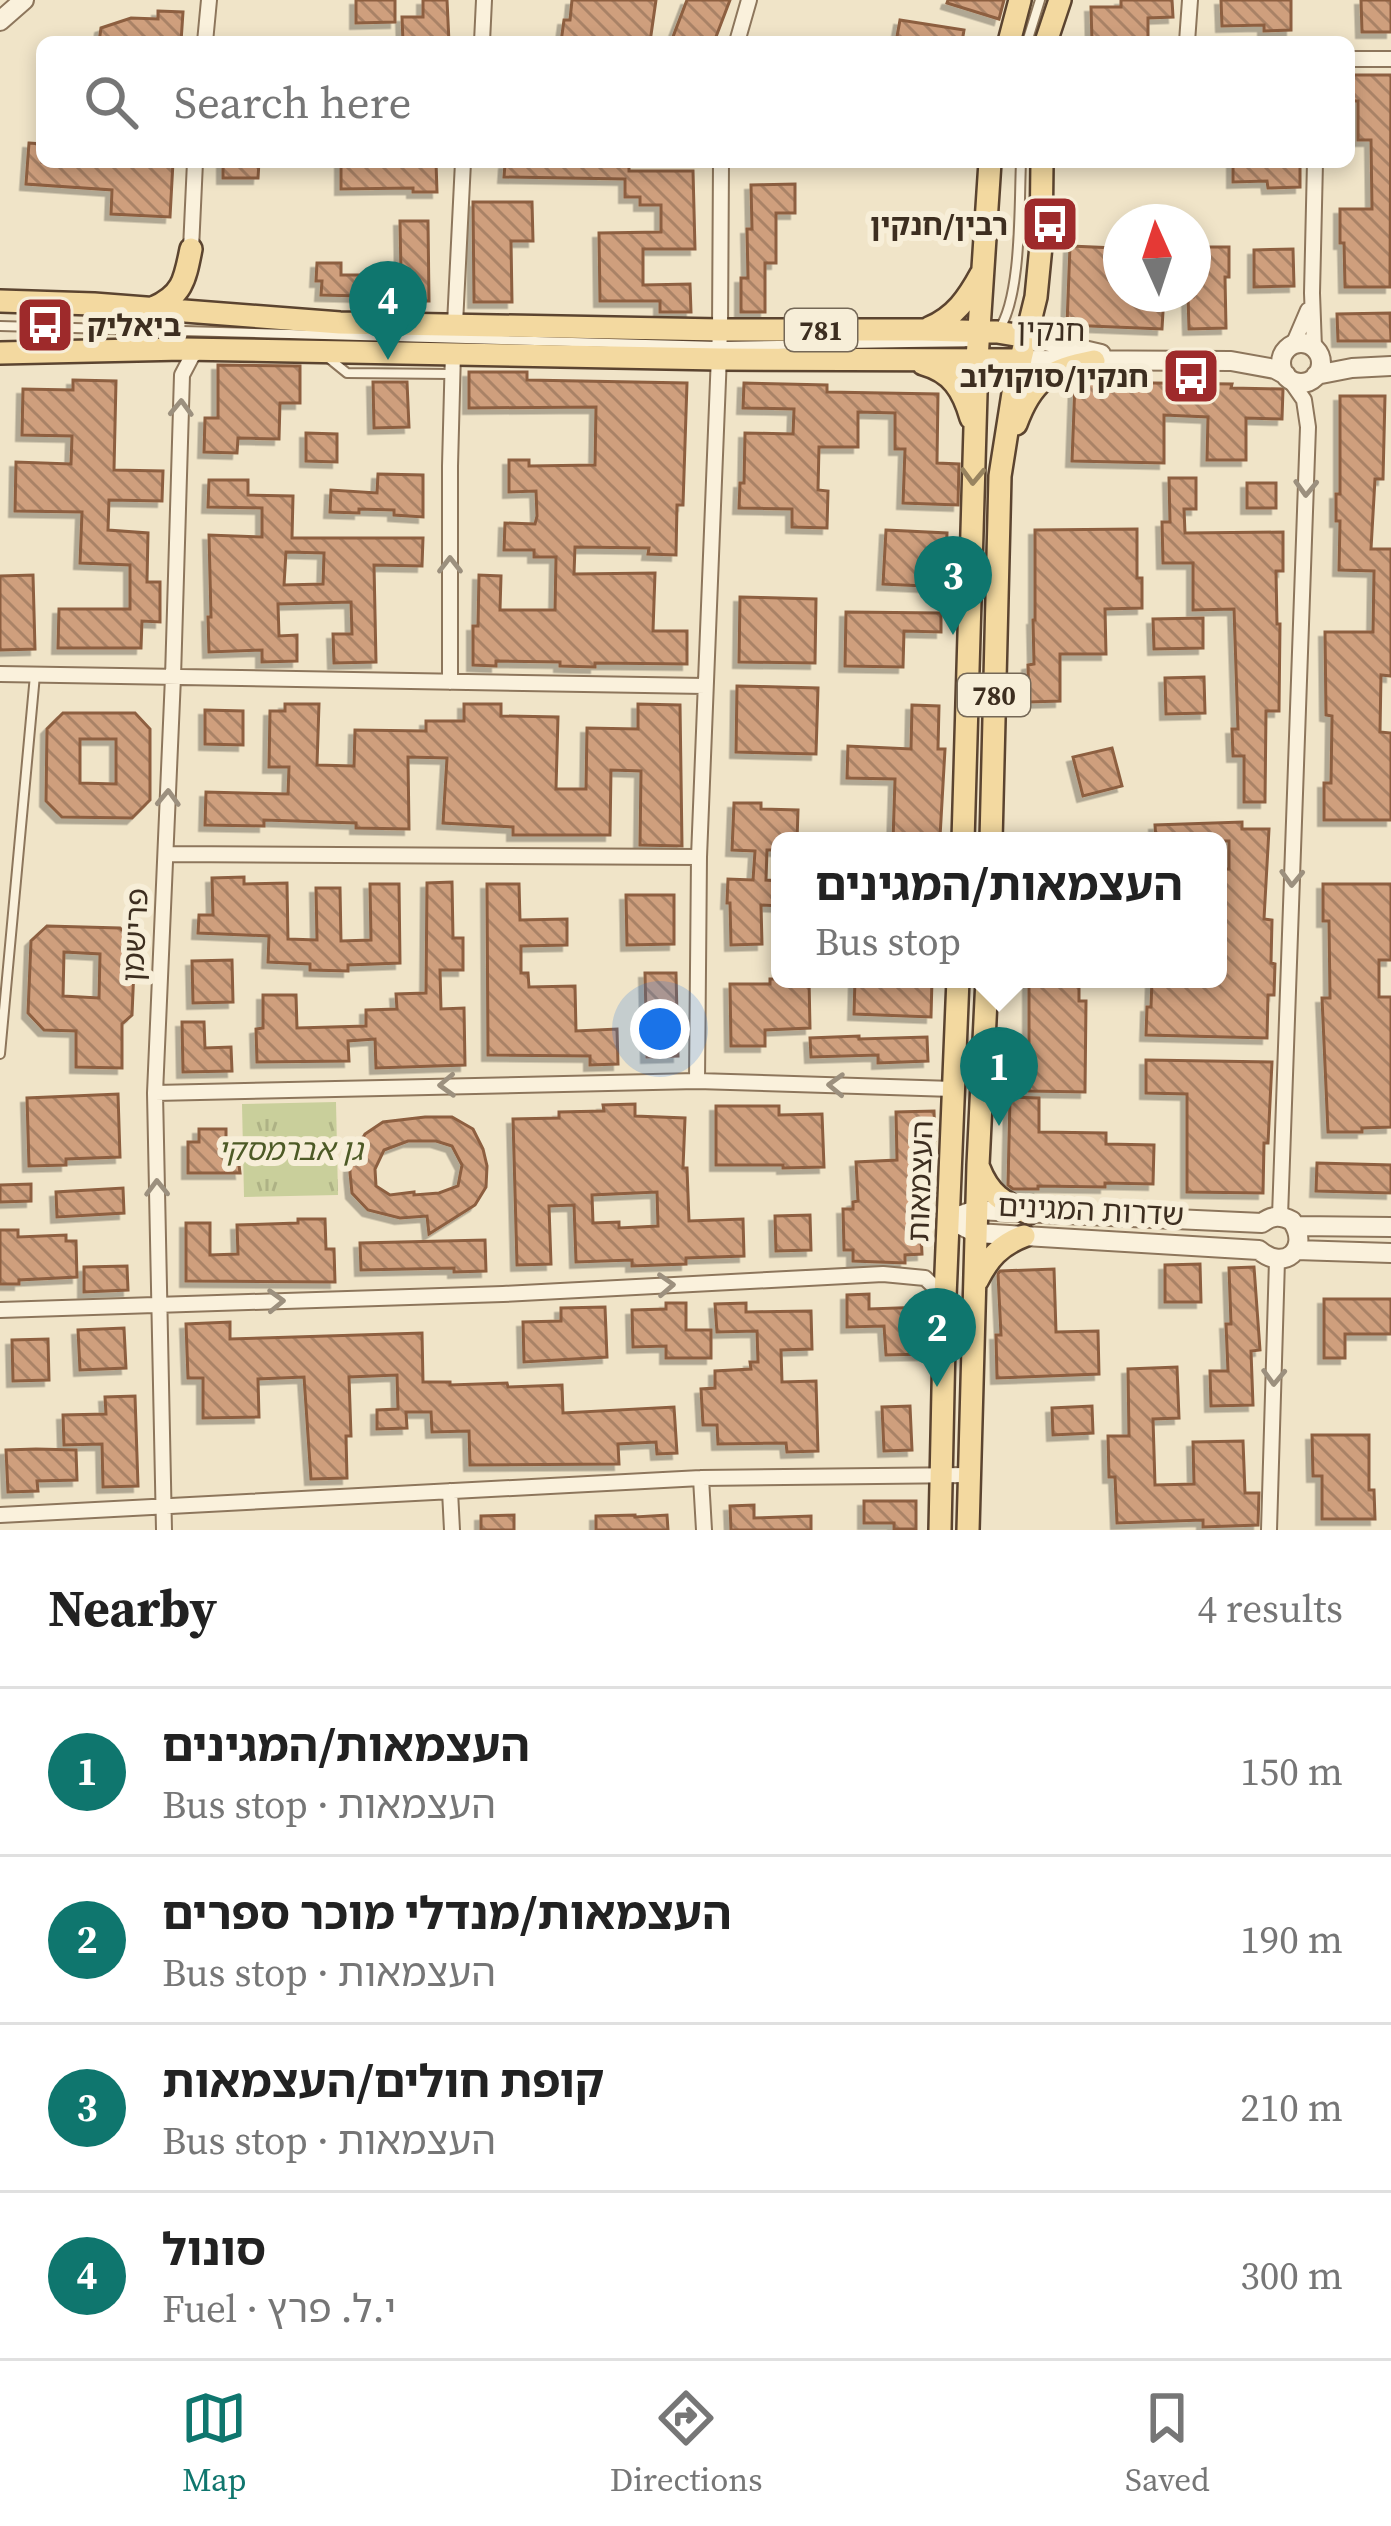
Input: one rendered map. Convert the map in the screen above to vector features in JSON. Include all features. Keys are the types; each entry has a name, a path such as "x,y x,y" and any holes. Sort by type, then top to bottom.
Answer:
{"main road":[{"path":"1011,36 1020,0"},
{"path":"1048,36 1060,0"},
{"path":"990,168 982,270 983,341 1028,337"},
{"path":"1021,360 1036,297 1042,168"},
{"path":"153,308 177,294 191,249"},
{"path":"191,249 199,293 219,315"},
{"path":"923,330 953,315 982,270"},
{"name":"781","path":"0,301 340,322 455,324 887,359 1028,337"},
{"name":"781","path":"0,353 320,351 452,363 923,330 983,341"},
{"name":"חנקין","path":"983,341 1021,360"},
{"name":"780","path":"963,832 975,434 983,341"},
{"path":"887,359 927,365 950,376 962,393 975,434"},
{"name":"780","path":"991,832 1000,476 1021,360"},
{"path":"1000,476 1020,413 1041,379 1094,361"},
{"name":"העצמאות","path":"940,1530 958,988"},
{"name":"העצמאות","path":"968,1530 987,988"},
{"path":"978,1165 993,1195 1029,1213"},
{"path":"974,1287 992,1255 1024,1236"}],"street":[{"path":"0,21 24,0"},
{"path":"206,36 209,0"},
{"path":"482,36 484,0"},
{"path":"739,36 749,0"},
{"path":"1187,36 1190,0"},
{"path":"1355,59 1391,58"},
{"path":"191,249 195,168"},
{"path":"455,324 463,168"},
{"path":"697,1081 699,857 719,345 721,168"},
{"path":"1315,168 1312,293 1315,350 1321,363 1316,375"},
{"path":"1279,1222 1308,427 1304,400 1281,359 1303,326 1312,293"},
{"name":"חנקין","path":"1028,337 1124,360"},
{"path":"1290,346 1306,344 1387,366"},
{"name":"חנקין","path":"1021,360 1231,361 1290,346"},
{"name":"פרישמן","path":"164,1530 155,1093 182,376 192,356 201,350"},
{"name":"חנקין","path":"1231,361 1275,369 1287,376"},
{"path":"450,682 452,363"},
{"path":"1287,376 1299,382 1316,375 1387,366"},
{"path":"0,674 705,686"},
{"path":"166,854 699,857"},
{"path":"155,1093 697,1081 953,1089"},
{"name":"שדרות המגינים","path":"976,1222 1029,1213 1391,1227"},
{"name":"שדרות המגינים","path":"949,1219 1024,1236 1268,1255"},
{"path":"1268,1255 1291,1255 1296,1250 1299,1238 1279,1222"},
{"path":"1270,1530 1268,1255 1256,1236 1279,1222"},
{"path":"1296,1250 1391,1253"},
{"path":"0,1310 503,1294 883,1274 925,1278 945,1298"},
{"path":"0,1515 701,1478 969,1475"},
{"path":"701,1478 704,1530"},
{"path":"451,1491 452,1530"}],"lane":[{"path":"1030,36 1040,0"},
{"path":"0,326 719,345 983,341 1008,315 1021,168"},
{"path":"0,1054 35,675"}],"green space":[{"name":"גן אברמסקי","path":"336,1102 338,1195 244,1197 242,1104"}],"building":[{"path":"356,0 395,0 395,22 356,23"},
{"path":"423,0 447,0 449,36 403,36 402,17 423,17"},
{"path":"572,0 656,0 651,36 562,36 564,20 570,20"},
{"path":"687,0 730,0 716,36 673,36"},
{"path":"948,0 1004,0 999,19"},
{"path":"1121,0 1172,0 1173,17 1148,18 1148,36 1092,36 1091,7 1121,7"},
{"path":"1221,0 1291,0 1291,30 1222,26"},
{"path":"1361,0 1391,0 1391,32 1362,32"},
{"path":"158,11 183,12 181,36 100,36 101,28 131,18 158,19"},
{"path":"900,20 964,30 963,36 897,36"},
{"path":"1355,75 1391,75 1390,287 1345,287 1340,209 1372,209 1371,140 1358,140"},
{"path":"29,143 36,144 36,168 173,168 170,217 111,214 112,190 26,184"},
{"path":"223,168 259,168 258,178 223,178"},
{"path":"341,168 436,168 437,192 341,189"},
{"path":"505,168 693,171 695,249 643,249 643,285 690,284 691,312 660,312 660,301 600,301 599,233 661,232 661,205 640,205 640,197 625,197 625,179 504,177"},
{"path":"1233,168 1300,168 1300,187 1233,182"},
{"path":"795,184 795,213 776,213 776,263 765,263 765,312 741,312 741,278 748,278 747,229 752,229 751,185"},
{"path":"473,202 532,202 533,241 511,241 512,302 474,302"},
{"path":"400,221 428,221 429,301 360,307 360,296 321,295 317,263 341,263 341,275 401,275"},
{"path":"1070,246 1103,247 1103,312 1163,312 1162,329 1067,325"},
{"path":"1211,247 1229,247 1226,328 1189,329 1188,312 1211,312"},
{"path":"1293,249 1294,286 1254,287 1254,250"},
{"path":"1390,313 1391,341 1338,341 1337,314"},
{"path":"218,365 300,366 300,403 280,403 279,439 238,438 237,453 204,452 205,418 218,418"},
{"path":"469,372 527,372 527,380 687,383 683,505 677,505 676,555 648,554 649,548 575,547 574,574 655,573 653,631 687,631 687,664 595,663 595,667 496,661 496,666 473,665 479,575 501,576 500,610 555,610 556,557 534,557 534,550 504,550 505,523 535,524 537,516 536,491 509,492 509,460 529,460 529,466 595,465 596,407 469,408"},
{"path":"73,380 116,381 114,470 163,471 162,501 109,500 108,530 148,533 147,582 160,582 160,622 142,621 141,648 58,648 59,609 130,609 130,565 80,563 82,512 15,511 16,462 71,464 72,436 22,435 23,389 73,390"},
{"path":"373,382 407,382 409,427 374,428"},
{"path":"1075,382 1283,389 1282,419 1246,418 1246,460 1207,460 1208,417 1164,415 1164,463 1072,461"},
{"path":"744,383 827,385 827,392 938,394 937,463 959,464 958,505 903,503 905,449 895,449 895,413 858,412 858,447 819,447 818,490 828,491 827,528 792,527 792,509 739,508 745,433 793,434 794,409 743,408"},
{"path":"1340,396 1385,396 1383,479 1375,479 1371,549 1391,549 1391,676 1381,675 1380,732 1391,733 1391,820 1324,820 1324,783 1331,783 1332,716 1326,715 1325,632 1373,632 1374,571 1339,570"},
{"path":"306,433 337,434 337,462 306,461"},
{"path":"378,474 423,475 423,517 394,515 394,510 330,512 331,490 377,493"},
{"path":"1169,478 1196,478 1196,509 1184,509 1185,533 1283,532 1283,571 1276,571 1279,711 1266,711 1265,802 1244,802 1244,756 1233,756 1232,729 1238,729 1234,609 1193,610 1193,563 1163,563 1162,522 1170,522"},
{"path":"209,480 248,480 248,495 293,496 292,538 423,538 422,566 374,565 376,662 334,663 333,634 352,634 351,602 278,604 279,636 297,635 297,661 262,662 262,650 209,652 209,535 262,537 262,508 208,507","holes":["286,552 324,553 323,584 284,585"]},
{"path":"1247,483 1276,483 1276,508 1247,508"},
{"path":"1137,529 1142,608 1105,609 1106,654 1060,654 1060,701 1029,702 1028,665 1034,664 1035,530"},
{"path":"886,530 947,533 945,587 883,584"},
{"path":"33,575 35,649 0,650 0,576"},
{"path":"740,597 816,599 815,663 739,662"},
{"path":"846,612 941,613 941,632 904,631 903,667 845,666"},
{"path":"1203,618 1203,648 1154,649 1153,619"},
{"path":"1204,677 1205,713 1166,714 1165,678"},
{"path":"737,686 818,688 816,754 736,752"},
{"path":"285,704 319,704 317,765 354,766 355,730 426,731 426,721 464,721 464,704 501,704 501,716 558,717 556,789 586,789 587,728 638,729 638,704 680,705 682,846 640,845 641,771 611,770 610,835 513,835 513,827 443,823 447,758 408,757 409,829 264,820 264,826 205,825 206,792 288,794 289,767 269,767 270,711 285,711"},
{"path":"912,705 939,706 938,749 945,749 940,832 893,832 895,779 847,778 848,746 911,749"},
{"path":"205,710 243,711 243,745 205,744"},
{"path":"63,713 135,713 150,729 150,800 132,818 62,817 46,801 47,729","holes":["80,739 116,739 116,784 80,783"]},
{"path":"1112,748 1122,786 1083,796 1073,757"},
{"path":"734,803 798,810 797,832 771,832 766,880 771,880 771,906 761,905 762,944 731,945 728,879 753,880 755,851 732,850"},
{"path":"1242,822 1242,829 1269,829 1264,919 1272,920 1271,963 1275,964 1274,995 1268,995 1267,1038 1146,1035 1152,988 1227,988 1227,832 1155,832 1155,825"},
{"path":"244,877 244,884 287,883 288,939 317,940 316,888 340,888 341,941 371,940 370,884 399,884 400,963 348,965 348,971 310,970 310,964 268,962 269,936 198,933 199,915 213,915 212,878"},
{"path":"452,882 453,938 463,938 463,970 440,970 441,1009 464,1008 465,1065 376,1068 375,1039 348,1041 349,1061 257,1062 256,1029 263,1028 263,995 296,995 297,1028 366,1026 366,1010 397,1009 396,994 426,993 427,883"},
{"path":"487,884 519,884 520,920 567,919 567,945 521,946 521,973 528,973 529,987 575,986 576,1031 617,1029 618,1064 590,1065 590,1056 488,1055"},
{"path":"1323,884 1391,884 1391,960 1379,960 1379,997 1391,997 1391,1127 1328,1132 1322,998 1330,998 1329,921 1323,921"},
{"path":"626,895 674,895 674,944 627,945"},
{"path":"47,926 120,928 135,944 132,1015 122,1024 122,1068 76,1067 76,1031 44,1030 28,1013 31,941","holes":["64,952 100,954 99,998 63,996"]},
{"path":"232,960 233,1002 193,1003 192,961"},
{"path":"645,973 676,973 678,1056 647,1057"},
{"path":"771,979 771,988 809,988 810,1028 765,1030 765,1046 731,1046 730,984 770,984"},
{"path":"855,988 932,988 931,1017 854,1014"},
{"path":"1029,988 1079,988 1079,1001 1086,1001 1085,1092 1029,1091"},
{"path":"182,1022 204,1022 205,1048 231,1047 232,1071 183,1072"},
{"path":"927,1037 928,1061 878,1063 878,1055 811,1057 810,1038"},
{"path":"1146,1060 1272,1062 1263,1193 1187,1192 1187,1094 1146,1093"},
{"path":"118,1094 120,1157 29,1166 27,1098"},
{"path":"1010,1097 1039,1098 1039,1132 1106,1133 1106,1144 1154,1145 1153,1184 1013,1189 1008,1185"},
{"path":"635,1104 635,1116 685,1118 683,1168 687,1168 689,1221 743,1219 744,1256 632,1266 632,1260 576,1262 574,1205 549,1206 551,1264 517,1265 513,1119 604,1111 603,1105","holes":["657,1192 658,1226 619,1228 619,1222 593,1223 592,1195"]},
{"path":"716,1106 779,1106 779,1115 822,1114 824,1167 716,1165"},
{"path":"934,1111 935,1140 926,1140 927,1192 919,1192 922,1254 905,1255 905,1263 853,1261 853,1250 844,1250 843,1209 853,1209 853,1202 858,1201 856,1162 897,1160 896,1112"},
{"path":"452,1117 473,1129 487,1166 486,1187 475,1205 429,1234 427,1216 400,1218 368,1210 352,1193 350,1161 365,1134 383,1122","holes":["408,1141 452,1146 462,1165 458,1186 414,1195 390,1195 376,1186 375,1169 384,1150"]},
{"path":"199,1129 226,1129 226,1140 236,1140 240,1173 188,1173 188,1142 199,1142"},
{"path":"1317,1163 1391,1165 1391,1193 1316,1191"},
{"path":"31,1184 31,1201 0,1202 0,1185"},
{"path":"123,1188 124,1213 57,1217 56,1192"},
{"path":"810,1215 811,1250 776,1251 775,1216"},
{"path":"298,1219 325,1219 326,1249 334,1249 335,1282 186,1281 186,1223 210,1223 210,1255 238,1254 237,1225 298,1223"},
{"path":"0,1230 18,1230 18,1237 66,1235 66,1241 76,1241 77,1277 0,1284"},
{"path":"485,1240 486,1271 361,1270 360,1243"},
{"path":"1200,1264 1201,1302 1165,1302 1165,1265"},
{"path":"127,1266 128,1290 84,1292 84,1267"},
{"path":"1254,1267 1260,1350 1251,1351 1253,1405 1211,1406 1210,1371 1228,1371 1229,1268"},
{"path":"1054,1269 1056,1332 1098,1331 1099,1374 997,1378 998,1274"},
{"path":"869,1294 869,1309 924,1307 926,1354 886,1355 884,1326 847,1327 847,1295"},
{"path":"1324,1299 1391,1299 1391,1334 1345,1334 1345,1358 1324,1358"},
{"path":"666,1303 686,1303 686,1330 711,1330 711,1358 666,1358 666,1346 633,1347 632,1310 666,1309"},
{"path":"746,1303 746,1312 811,1311 812,1349 781,1350 782,1382 816,1381 818,1451 787,1452 786,1443 718,1444 717,1425 703,1425 701,1389 715,1388 715,1371 751,1369 750,1362 758,1362 757,1331 717,1332 715,1304"},
{"path":"605,1307 607,1357 524,1362 523,1322 561,1321 561,1308"},
{"path":"230,1322 230,1339 422,1333 423,1382 562,1385 563,1413 674,1407 677,1453 657,1454 656,1442 618,1444 619,1464 470,1465 469,1431 432,1432 431,1412 406,1412 407,1428 377,1429 377,1410 398,1409 397,1375 349,1377 347,1478 311,1479 304,1377 258,1379 259,1417 203,1418 203,1378 188,1378 186,1324"},
{"path":"124,1328 126,1368 80,1370 78,1330"},
{"path":"48,1339 49,1380 13,1381 12,1340"},
{"path":"1177,1367 1179,1418 1153,1419 1155,1485 1194,1484 1193,1442 1243,1441 1245,1493 1259,1493 1258,1525 1203,1527 1203,1520 1117,1523 1108,1436 1129,1436 1128,1369"},
{"path":"135,1396 138,1486 103,1487 102,1444 64,1445 63,1415 106,1414 105,1397"},
{"path":"910,1406 912,1450 884,1451 882,1407"},
{"path":"1092,1406 1093,1433 1053,1435 1052,1408"},
{"path":"1312,1435 1369,1435 1369,1490 1374,1490 1375,1519 1322,1519 1322,1476 1313,1476"},
{"path":"6,1450 76,1450 77,1480 37,1481 38,1491 8,1492"},
{"path":"864,1501 916,1501 916,1529 864,1523"},
{"path":"754,1505 754,1518 811,1516 811,1530 731,1530 730,1506"},
{"path":"514,1515 514,1530 481,1530 481,1516"},
{"path":"667,1515 668,1530 596,1530 596,1516"}],"place":[{"name":"רבין/חנקין","path":"1050,224"},
{"name":"ביאליק","path":"45,325"},
{"name":"סונול","path":"388,360"},
{"name":"חנקין/סוקולוב","path":"1191,376"},
{"name":"קופת חולים/העצמאות","path":"953,635"},
{"name":"העצמאות/המגינים","path":"999,1126"},
{"name":"העצמאות/מנדלי מוכר ספרים","path":"937,1387"}]}
